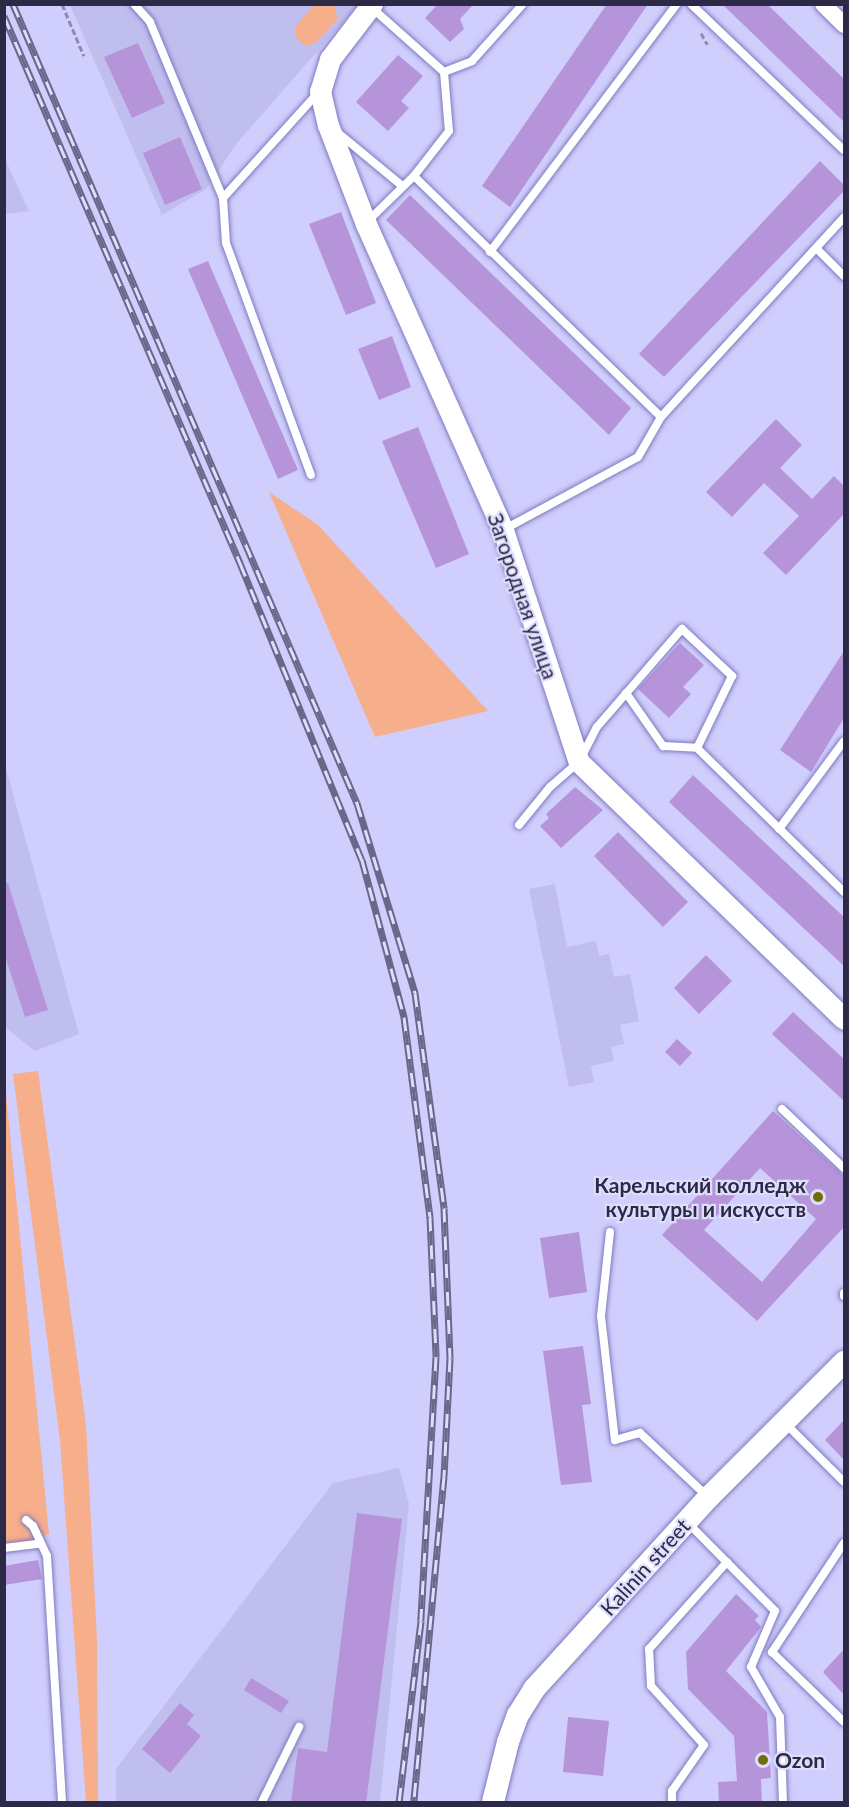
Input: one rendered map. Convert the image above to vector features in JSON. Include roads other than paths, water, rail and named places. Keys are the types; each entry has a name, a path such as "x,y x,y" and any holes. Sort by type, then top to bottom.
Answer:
{"main road":[{"name":"Kalinin street","path":"493,1803 508,1742 518,1715 535,1688 709,1497 844,1362"}],"street":[{"path":"823,4 844,25"},
{"path":"320,91 330,59 371,6"},
{"name":"Загородная улица","path":"320,91 328,125 366,224 503,530 579,762 844,1019"}],"lane":[{"path":"134,4 150,22 223,198 226,243 311,475"},
{"path":"444,72 472,61 523,4"},
{"path":"490,252 677,4"},
{"path":"691,4 844,150"},
{"path":"366,224 401,185 414,176 449,130 444,72 371,6"},
{"path":"223,198 320,91"},
{"path":"328,125 401,185"},
{"path":"414,176 662,417"},
{"path":"503,530 638,457 662,417 844,217"},
{"path":"816,248 844,276"},
{"path":"519,825 550,787 579,762 597,727 682,629 732,676 697,748"},
{"path":"626,693 663,746 697,748 844,892"},
{"path":"779,829 844,741"},
{"path":"782,1109 844,1168"},
{"path":"610,1232 601,1316 615,1440 640,1433 709,1497"},
{"path":"785,1423 844,1482"},
{"path":"26,1520 33,1526 39,1544 47,1556 62,1803"},
{"path":"686,1522 775,1611 751,1667 780,1716 783,1803"},
{"path":"844,1543 772,1652 844,1722"},
{"path":"4,1548 39,1544"},
{"path":"672,1803 672,1791 704,1745 651,1686 649,1649 727,1562"},
{"path":"262,1803 299,1728"}],"railway":[{"path":"13,4 357,803 415,993 444,1208 450,1358 444,1476 414,1802"},
{"path":"4,16 240,563 362,860 404,1017 430,1217 436,1357 421,1621 399,1802"}],"place":[{"name":"Карельский колледж культуры и искусств","path":"818,1197"},
{"name":"Ozon","path":"763,1760"}]}
